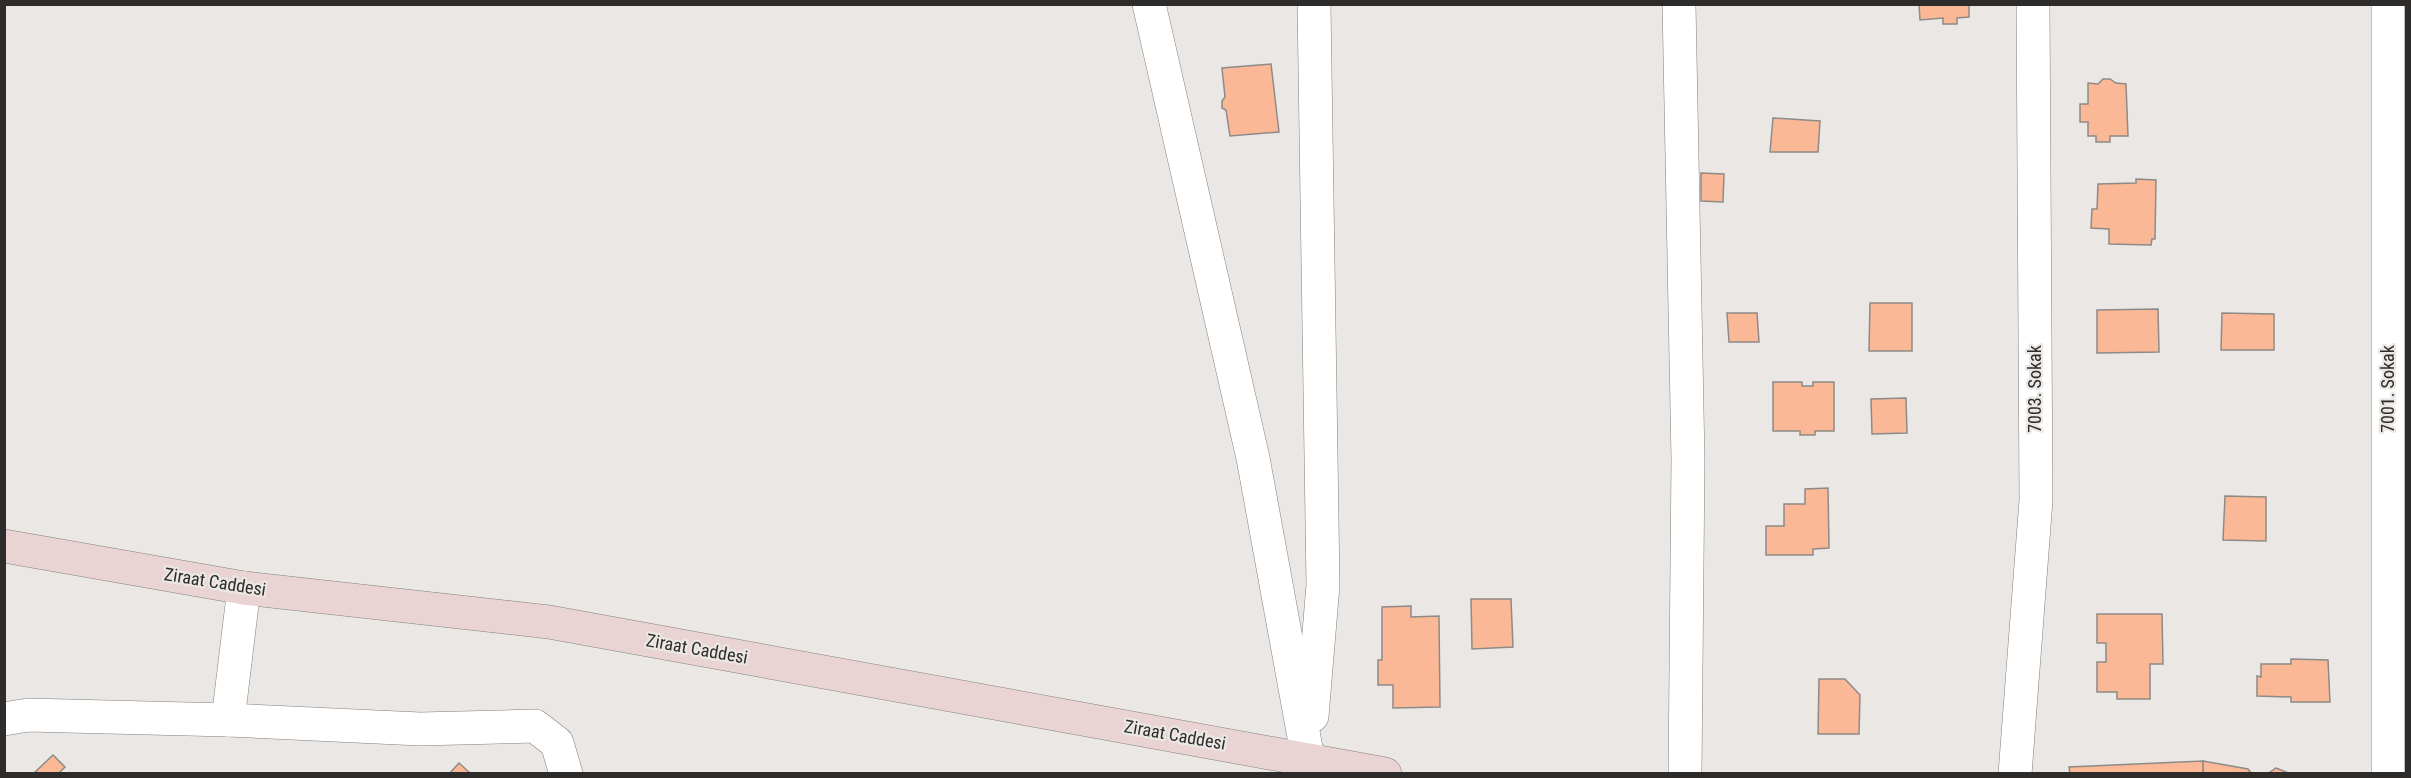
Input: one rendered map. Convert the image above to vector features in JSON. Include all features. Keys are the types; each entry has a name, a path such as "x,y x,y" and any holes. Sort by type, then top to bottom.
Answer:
{"street":[{"path":"1149,4 1253,458 1307,766"},
{"path":"1307,766 1323,585 1314,4"},
{"path":"1679,4 1688,460 1685,774"},
{"name":"7003. Sokak","path":"2015,774 2036,500 2033,4"},
{"name":"7001. Sokak","path":"2388,4 2388,774"},
{"name":"Ziraat Caddesi","path":"4,546 244,588 549,622 1307,766 1385,774"},
{"path":"228,720 244,588"},
{"path":"4,719 28,716 228,720 420,729 535,726 557,743 566,774"}],"building":[{"path":"1919,4 1969,4 1969,17 1957,18 1957,24 1943,24 1943,18 1920,20"},
{"path":"1271,64 1279,132 1230,136 1226,110 1222,108 1222,101 1225,97 1222,68"},
{"path":"2103,79 2126,84 2128,136 2110,136 2110,142 2096,142 2096,136 2088,136 2088,122 2080,122 2080,104 2088,104 2088,83 2098,84"},
{"path":"1773,118 1820,121 1818,152 1770,152"},
{"path":"1701,173 1724,174 1723,202 1701,201"},
{"path":"2136,179 2156,180 2155,239 2152,239 2151,245 2109,244 2109,229 2091,228 2092,209 2097,209 2098,184 2136,183"},
{"path":"1870,303 1912,303 1912,351 1869,351"},
{"path":"2158,309 2159,352 2097,353 2097,310"},
{"path":"1727,313 1757,313 1759,342 1729,342"},
{"path":"2222,313 2274,314 2274,350 2221,350"},
{"path":"1773,382 1802,382 1802,386 1813,386 1813,382 1834,382 1834,431 1815,431 1815,435 1800,435 1800,431 1773,431"},
{"path":"1906,398 1907,433 1872,434 1871,399"},
{"path":"1828,488 1829,548 1813,549 1813,555 1766,555 1766,526 1784,526 1784,504 1805,504 1805,489"},
{"path":"2225,496 2266,497 2266,541 2223,540"},
{"path":"1471,599 1511,599 1513,647 1472,649"},
{"path":"1411,606 1411,617 1439,616 1440,707 1393,708 1393,685 1378,685 1378,660 1382,660 1382,607"},
{"path":"2097,614 2162,614 2163,664 2150,664 2150,699 2117,699 2117,692 2097,692 2097,662 2106,662 2106,643 2097,643"},
{"path":"2291,659 2328,660 2330,702 2291,702 2291,697 2257,696 2257,676 2261,677 2261,664 2291,664"},
{"path":"1819,679 1845,679 1860,695 1859,734 1818,734"},
{"path":"53,755 65,767 58,774 33,774"},
{"path":"2203,761 2248,769 2252,774 2203,774"},
{"path":"2203,761 2203,774 2070,774 2069,767"},
{"path":"459,763 471,774 449,774"},
{"path":"2276,768 2291,774 2267,774"}]}
